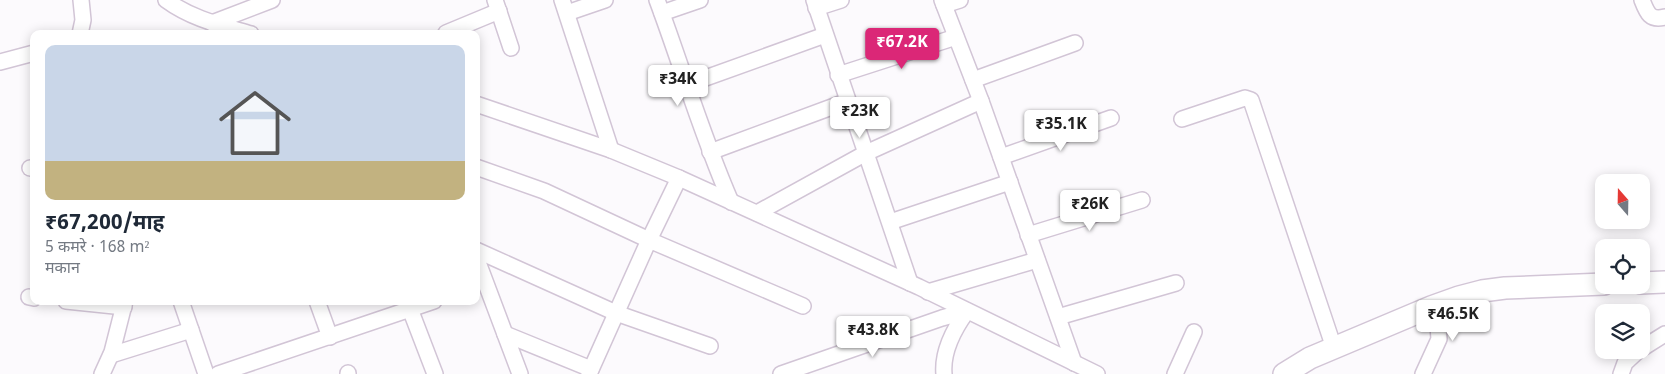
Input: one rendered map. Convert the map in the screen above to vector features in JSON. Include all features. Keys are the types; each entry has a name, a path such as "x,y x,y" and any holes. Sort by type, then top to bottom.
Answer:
{"street":[{"path":"81,0 82,30"},
{"path":"166,0 210,28 223,30"},
{"path":"210,28 272,0"},
{"path":"605,0 565,7 611,150"},
{"path":"700,0 659,7 710,152 730,202"},
{"path":"841,0 815,4 910,283"},
{"path":"960,0 943,3 981,101 1074,363"},
{"path":"1642,0 1649,16 1654,18 1665,17"},
{"path":"452,30 497,6 511,48"},
{"path":"686,85 825,35"},
{"path":"838,75 956,37"},
{"path":"972,80 1075,43"},
{"path":"0,62 30,54"},
{"path":"1182,119 1245,98 1251,100 1334,348"},
{"path":"710,152 848,101"},
{"path":"757,213 866,153 981,101"},
{"path":"480,105 611,150 679,178 910,283 964,314 1097,374"},
{"path":"1001,157 1111,118"},
{"path":"480,167 544,191 648,240 802,306"},
{"path":"504,334 590,372 648,240 679,178"},
{"path":"890,222 1010,182"},
{"path":"1028,235 1142,200"},
{"path":"480,252 616,313 710,346"},
{"path":"928,292 1037,260"},
{"path":"1650,283 1665,282"},
{"path":"1058,318 1176,283"},
{"path":"1284,374 1310,358 1431,307 1482,291 1504,288 1595,284"},
{"path":"481,285 520,374"},
{"path":"102,374 111,355 125,305"},
{"path":"182,305 206,374"},
{"path":"318,305 330,337"},
{"path":"218,374 330,337 409,305 435,374"},
{"path":"1423,374 1439,334 1431,307"},
{"path":"781,374 942,318 964,314"},
{"path":"944,374 945,357 964,314"},
{"path":"111,355 191,330"},
{"path":"1175,374 1194,332"},
{"path":"1650,343 1665,334"},
{"path":"1621,374 1630,359"}]}
